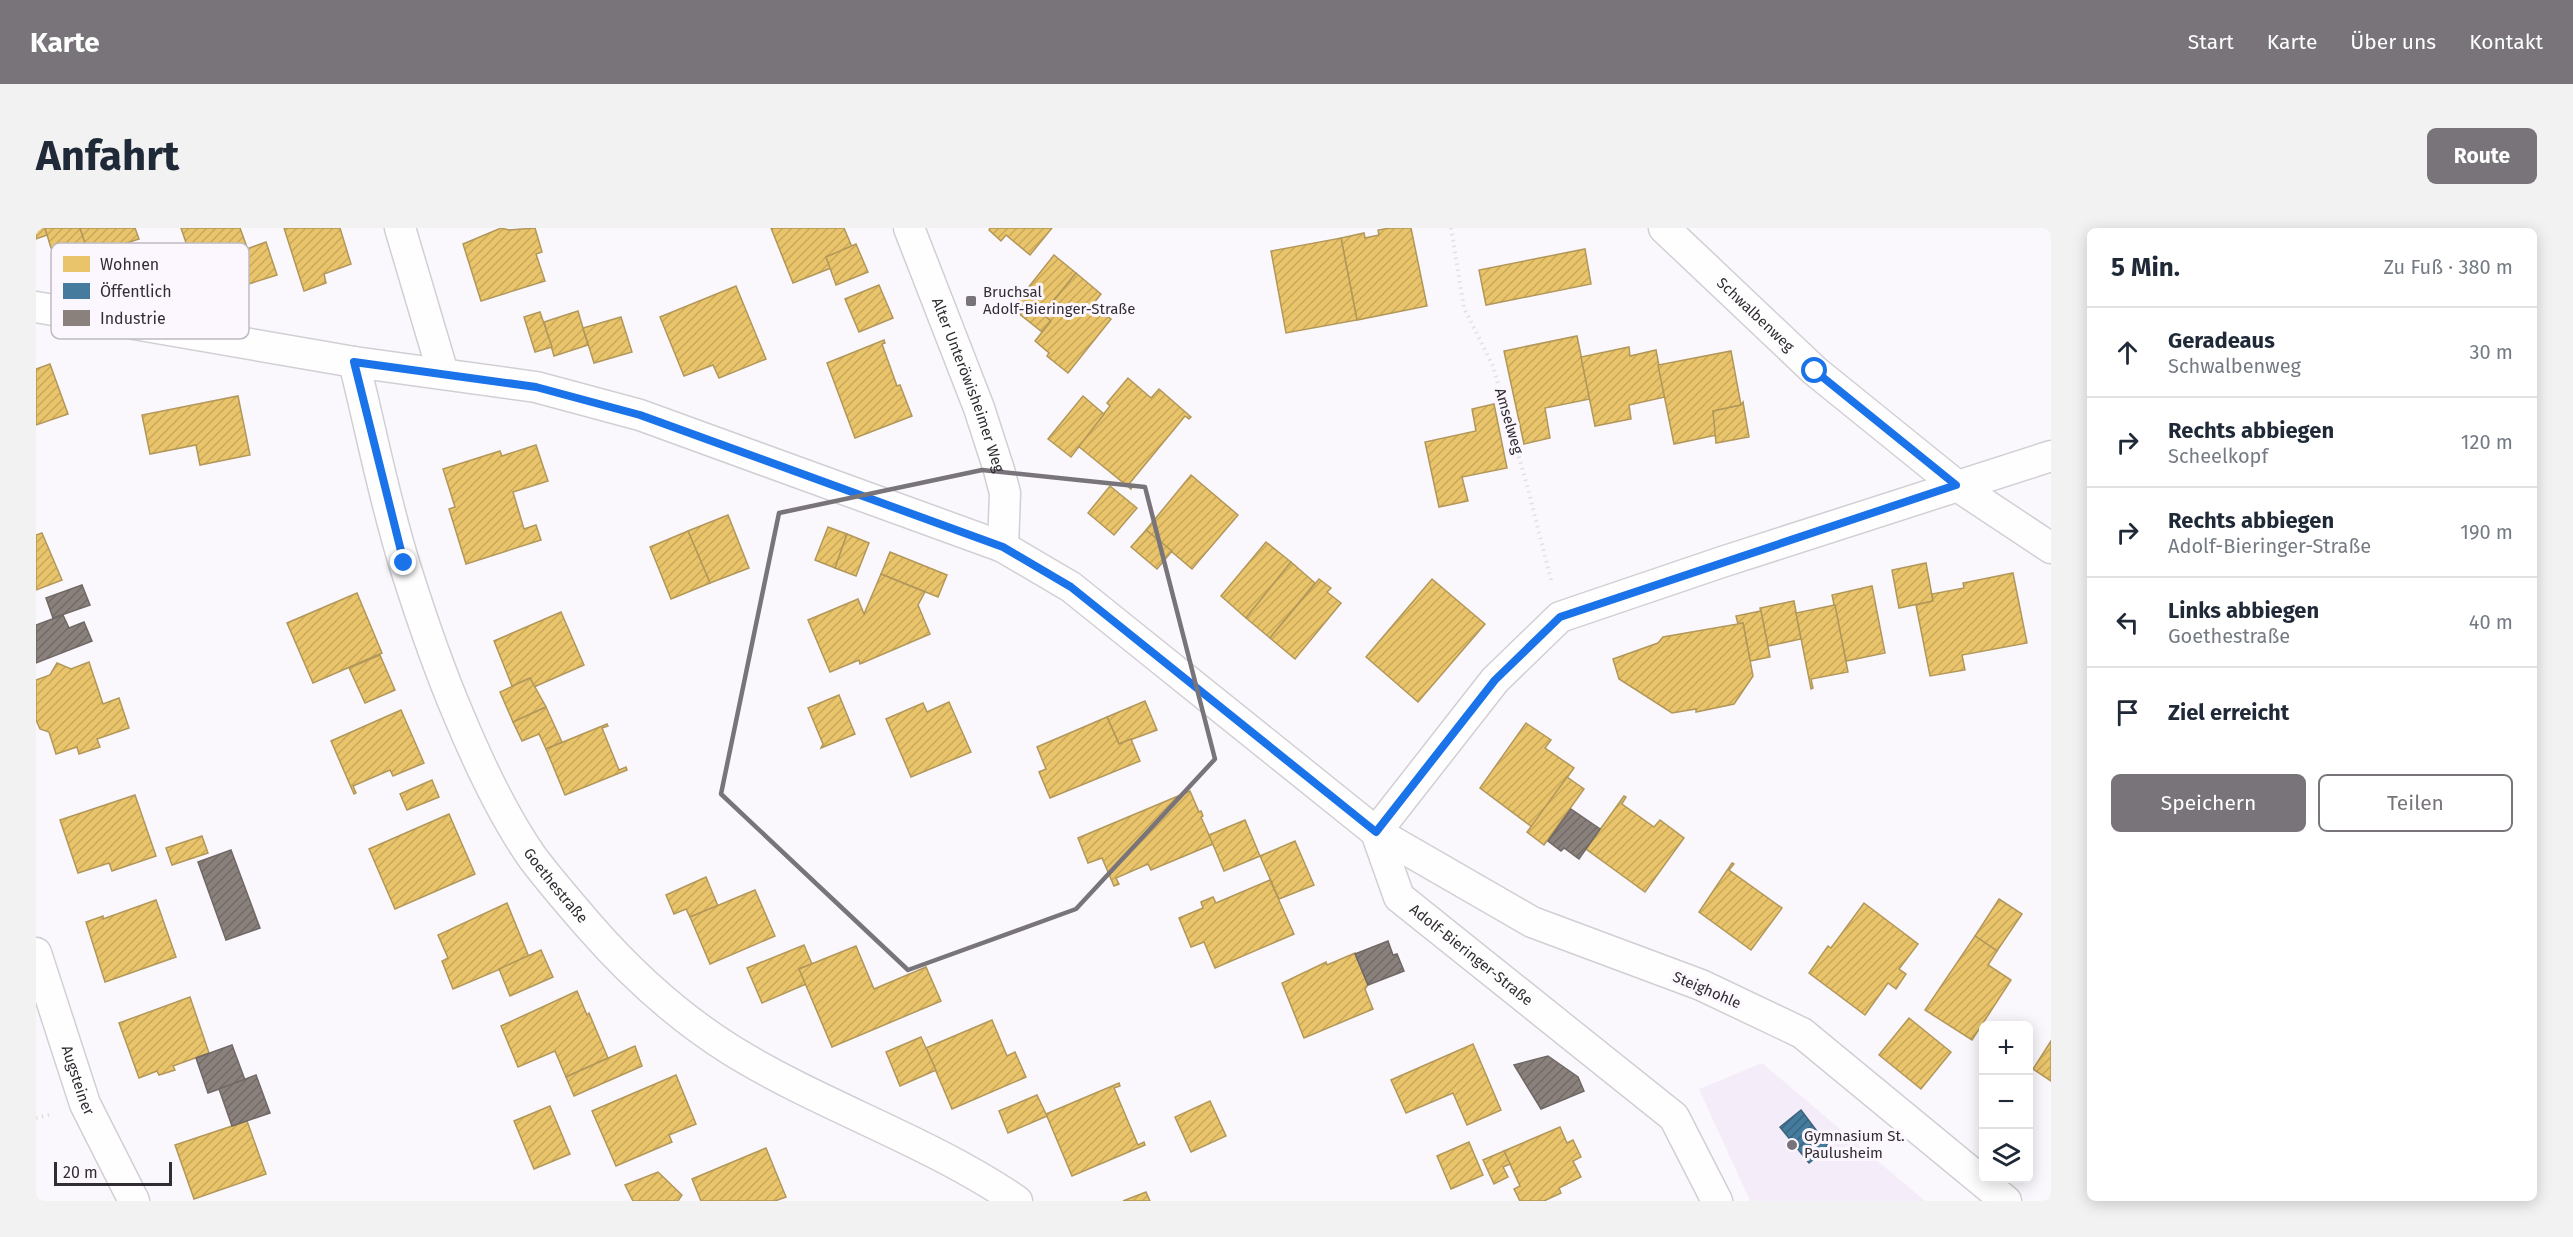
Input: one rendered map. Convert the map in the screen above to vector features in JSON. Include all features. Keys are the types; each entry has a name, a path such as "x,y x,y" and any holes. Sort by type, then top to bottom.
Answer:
{"street":[{"path":"400,228 443,373"},
{"name":"Alter Unteröwisheimer Weg","path":"909,228 979,408 999,470 1005,493 1003,547"},
{"name":"Schwalbenweg","path":"1664,228 1815,371 1956,485 2051,548"},
{"path":"36,307 51,310"},
{"path":"221,339 354,362 536,387 640,415 1003,547 1071,587 1376,832 1495,680 1560,617 1956,485 2051,456"},
{"name":"Goethestraße","path":"354,362 404,563 438,665 489,783 532,856 623,965 674,1011 729,1049 773,1074 930,1152 999,1188 1017,1201"},
{"name":"Adolf-Bieringer-Straße","path":"1376,832 1399,897 1674,1117 1717,1201"},
{"name":"Steighohle","path":"1376,832 1532,922 1701,985 1802,1033 2006,1201"},
{"name":"Augsteiner","path":"36,953 84,1104 134,1201"}],"path":[{"name":"Amselweg","path":"1451,228 1464,308 1493,366 1528,489 1560,617"}],"highlighted area":[{"path":"982,470 1145,487 1215,759 1076,909 908,970 721,794 779,513"}],"shaded area":[{"name":"Gymnasium St. Paulusheim","path":"1762,1063 1925,1201 1750,1201 1699,1089"}],"building: Wohnen":[{"path":"36,228 45,228 47,235 36,239"},
{"path":"45,228 80,228 85,243 51,243 51,248"},
{"path":"80,228 135,228 139,239 126,243 85,243"},
{"path":"181,228 240,228 245,243 186,243"},
{"path":"284,228 340,228 351,264 324,274 326,283 304,291"},
{"path":"501,228 509,230 535,228 542,252 536,254 545,281 481,301 463,244"},
{"path":"771,228 844,228 852,247 826,257 831,268 793,283"},
{"path":"990,228 1052,228 1030,255 1006,235 1001,241 989,230"},
{"path":"1411,228 1427,306 1357,320 1341,238 1364,233 1365,238 1379,235 1378,230"},
{"path":"1341,238 1357,320 1286,333 1271,251"},
{"path":"266,242 277,275 249,284 249,248"},
{"path":"856,244 868,272 836,285 826,257"},
{"path":"1585,249 1591,284 1486,305 1479,270"},
{"path":"1054,255 1076,273 1043,314 1051,321 1042,332 1012,308"},
{"path":"1076,273 1101,294 1093,304 1111,319 1068,373 1047,356 1049,353 1035,341 1051,321 1043,314"},
{"path":"879,285 893,318 859,332 845,299"},
{"path":"736,286 766,359 719,378 713,365 684,376 660,317"},
{"path":"578,311 588,345 554,356 544,322"},
{"path":"540,312 552,347 535,352 524,317"},
{"path":"621,317 632,352 594,363 583,328"},
{"path":"1577,336 1590,399 1545,408 1550,438 1524,444 1504,351"},
{"path":"884,340 885,343 882,344 897,386 900,385 912,416 855,438 827,363"},
{"path":"1629,347 1630,356 1656,350 1665,397 1629,405 1631,419 1595,426 1581,357"},
{"path":"1731,351 1741,405 1713,411 1717,435 1674,444 1658,365"},
{"path":"50,364 68,414 36,425 36,369"},
{"path":"1128,378 1151,398 1159,389 1191,417 1189,419 1185,416 1129,484 1131,489 1078,446 1110,406 1107,403"},
{"path":"238,396 250,455 200,465 196,445 150,454 142,415"},
{"path":"1083,396 1104,414 1071,457 1048,439"},
{"path":"1743,402 1749,437 1716,443 1713,411 1741,405"},
{"path":"1494,404 1507,468 1462,477 1468,501 1439,507 1425,442 1476,431 1472,409"},
{"path":"536,445 548,481 513,492 524,529 536,525 541,540 466,564 449,509 455,507 443,469 500,451 502,456"},
{"path":"1191,475 1238,515 1192,569 1146,530"},
{"path":"1110,486 1137,508 1114,535 1088,513"},
{"path":"728,515 749,568 710,583 688,531"},
{"path":"828,527 847,534 835,568 815,560"},
{"path":"1146,530 1172,551 1157,569 1131,547"},
{"path":"688,531 710,583 671,599 650,547"},
{"path":"42,533 62,580 36,590 36,535"},
{"path":"847,534 869,543 856,576 835,568"},
{"path":"1266,542 1291,562 1246,618 1221,596"},
{"path":"890,552 947,575 938,597 881,574"},
{"path":"1291,562 1315,583 1270,638 1246,618"},
{"path":"1926,563 1933,601 1899,608 1892,570"},
{"path":"2013,573 2027,643 1962,655 1965,670 1930,676 1916,605 1933,601 1932,594 1964,588 1963,583"},
{"path":"881,574 925,592 918,605 930,634 860,664 859,660 830,672 808,620 858,599 864,614"},
{"path":"1319,579 1331,588 1327,592 1341,603 1295,659 1270,638"},
{"path":"1432,579 1485,624 1418,702 1366,657"},
{"path":"1872,586 1885,653 1846,661 1832,595"},
{"path":"357,593 382,653 313,683 287,623"},
{"path":"1794,601 1801,639 1768,646 1760,608"},
{"path":"1835,605 1848,672 1811,679 1813,688 1811,689 1796,613"},
{"path":"1761,611 1770,657 1750,661 1743,623 1738,624 1736,616"},
{"path":"561,612 584,665 534,687 530,678 512,686 494,641"},
{"path":"1743,623 1753,676 1734,704 1696,712 1696,709 1672,713 1619,679 1613,659 1658,643 1663,637"},
{"path":"380,655 395,690 365,703 349,668"},
{"path":"89,662 103,704 119,698 129,728 97,739 100,747 79,754 77,747 56,754 49,732 40,729 36,720 36,680 50,675 57,663 71,669"},
{"path":"530,678 546,707 513,722 500,692"},
{"path":"839,695 855,734 821,748 823,744 808,708"},
{"path":"1145,701 1157,730 1119,744 1107,717"},
{"path":"949,702 971,752 911,777 886,719 923,703 927,712"},
{"path":"546,707 562,742 546,749 539,734 522,741 513,722"},
{"path":"401,710 424,763 393,776 390,770 353,786 356,793 354,794 331,741"},
{"path":"1107,717 1119,744 1131,739 1140,761 1050,798 1039,772 1046,769 1037,747"},
{"path":"1526,723 1551,740 1545,748 1574,768 1532,827 1480,788"},
{"path":"607,724 608,726 602,728 619,770 626,767 627,770 565,795 546,749"},
{"path":"1567,777 1584,789 1544,845 1527,832"},
{"path":"432,780 439,797 407,810 400,794"},
{"path":"1190,791 1199,812 1201,811 1203,816 1201,817 1213,844 1151,870 1148,864 1116,878 1119,884 1114,886 1102,858 1088,863 1078,838"},
{"path":"135,795 156,856 112,871 109,863 78,873 60,820"},
{"path":"1624,796 1626,797 1622,804 1654,827 1660,820 1684,838 1645,892 1586,849"},
{"path":"449,814 475,874 395,909 369,849"},
{"path":"1245,820 1260,856 1224,871 1209,835"},
{"path":"202,836 208,853 172,865 166,848"},
{"path":"1295,841 1314,885 1279,899 1260,856"},
{"path":"1732,863 1734,864 1729,870 1782,908 1751,950 1699,912"},
{"path":"706,877 718,906 690,917 686,909 674,914 666,895"},
{"path":"1270,880 1294,934 1215,968 1204,942 1191,947 1179,918 1203,908 1201,902 1213,897 1216,903"},
{"path":"755,890 775,936 710,964 690,917"},
{"path":"1999,899 2022,914 1997,951 1975,936"},
{"path":"156,900 176,957 105,982 86,922 103,916 103,919"},
{"path":"507,903 529,957 453,989 442,961 448,958 438,935"},
{"path":"1864,903 1918,944 1899,969 1906,974 1896,989 1888,983 1865,1015 1809,973 1828,946 1831,948"},
{"path":"1975,936 1997,951 1988,965 2011,980 1984,1021 1979,1021 1979,1029 1972,1040 1925,1010"},
{"path":"804,945 812,964 799,969 806,984 762,1003 747,968"},
{"path":"856,946 874,989 926,967 941,1001 832,1047 799,969"},
{"path":"541,950 553,977 510,996 499,969"},
{"path":"1355,953 1368,985 1365,989 1373,1009 1304,1038 1282,983 1326,962 1327,965"},
{"path":"577,991 608,1058 566,1077 555,1051 518,1067 501,1026"},
{"path":"190,997 209,1053 173,1066 175,1070 159,1075 157,1071 139,1078 119,1023"},
{"path":"1909,1018 1951,1052 1921,1089 1879,1055"},
{"path":"992,1020 1007,1056 1015,1052 1026,1077 952,1109 926,1048"},
{"path":"921,1037 936,1070 900,1086 886,1052"},
{"path":"2051,1041 2051,1081 2033,1069"},
{"path":"1473,1044 1501,1110 1467,1125 1453,1093 1406,1113 1391,1080"},
{"path":"635,1046 642,1066 574,1096 566,1077"},
{"path":"676,1075 696,1124 669,1135 672,1142 616,1166 592,1111"},
{"path":"1119,1083 1120,1086 1114,1088 1138,1145 1144,1142 1145,1145 1072,1176 1046,1114"},
{"path":"1037,1095 1047,1116 1008,1133 999,1111"},
{"path":"1210,1101 1226,1136 1191,1152 1175,1117"},
{"path":"550,1106 570,1154 534,1169 514,1121"},
{"path":"247,1121 266,1174 194,1199 175,1145"},
{"path":"1560,1127 1567,1143 1573,1140 1581,1157 1573,1161 1581,1177 1559,1188 1561,1193 1544,1201 1520,1201 1514,1189 1520,1186 1504,1151"},
{"path":"1469,1142 1483,1175 1451,1189 1437,1156"},
{"path":"766,1148 786,1197 775,1201 701,1201 692,1179"},
{"path":"1504,1151 1510,1164 1503,1167 1508,1177 1494,1184 1483,1160"},
{"path":"658,1172 682,1195 678,1201 633,1201 625,1185"},
{"path":"1146,1192 1150,1201 1123,1201"}],"building: Öffentlich":[{"path":"1801,1110 1829,1147 1809,1163 1780,1127"}],"building: Industrie":[{"path":"82,585 90,605 53,618 46,598"},
{"path":"63,615 69,628 84,622 92,641 36,663 36,625"},
{"path":"1571,809 1600,829 1579,859 1564,848 1561,851 1548,841"},
{"path":"231,850 260,928 226,940 198,862"},
{"path":"1388,941 1393,955 1397,954 1404,971 1368,985 1355,954"},
{"path":"232,1045 245,1080 208,1093 196,1058"},
{"path":"1548,1056 1578,1077 1584,1091 1541,1109 1514,1065"},
{"path":"256,1075 270,1113 232,1126 219,1089"}],"place":[{"name":"Bruchsal Adolf-Bieringer-Straße","path":"971,301"},
{"name":"Gymnasium St. Paulusheim","path":"1792,1145"}],"route":[{"path":"404,563 354,362 536,387 640,415 1003,547 1071,587 1376,832 1407,789 1495,680 1560,617 1722,561 1956,485 1815,371"}]}
